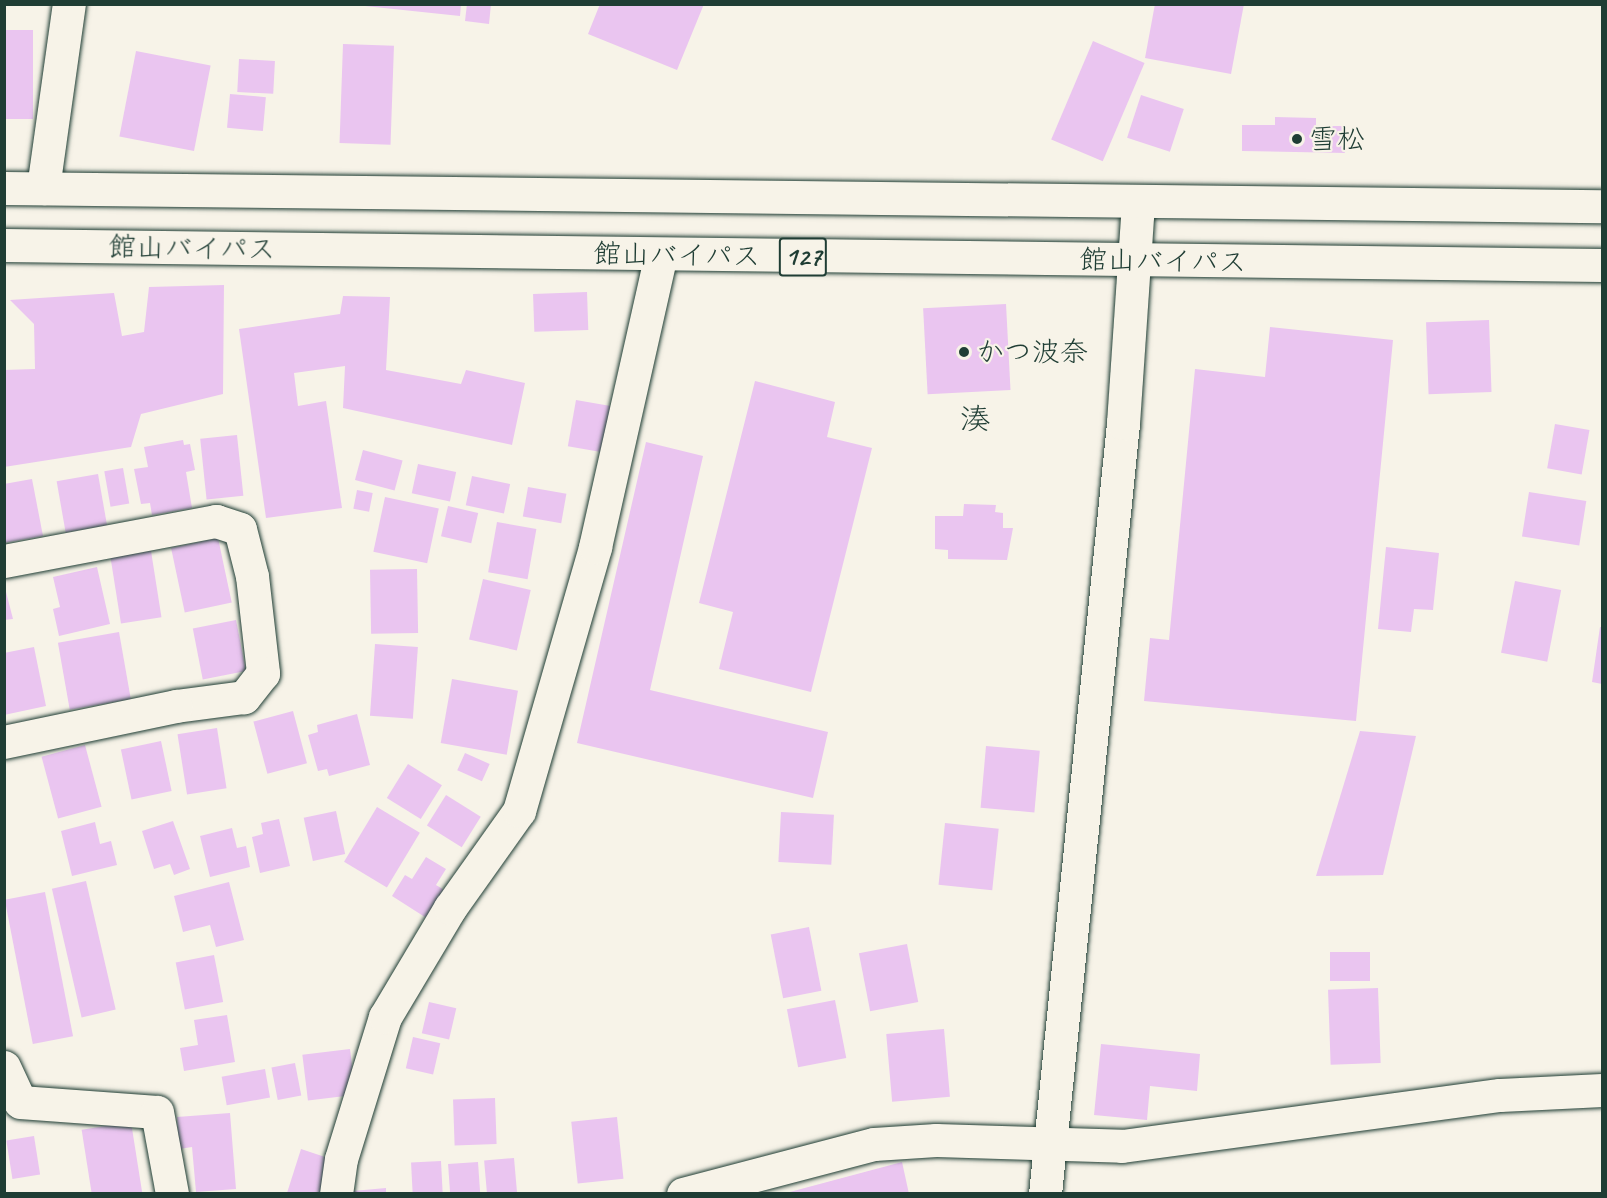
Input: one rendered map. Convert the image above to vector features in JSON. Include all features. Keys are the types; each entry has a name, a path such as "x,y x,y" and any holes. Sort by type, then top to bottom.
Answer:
{"main road":[{"path":"43,188 69,4"},
{"name":"館山バイパス","path":"4,188 1602,206"},
{"path":"1045,1194 1123,423 1138,202"},
{"name":"館山バイパス","path":"4,245 1602,265"},
{"path":"336,1194 341,1159 385,1017 450,908 519,811 595,547 661,255"},
{"path":"4,561 216,521 240,529 252,576 263,673 244,697 176,705 4,742"},
{"path":"4,1067 20,1102 157,1112 172,1194"},
{"path":"683,1194 874,1144 936,1140 1050,1146 1122,1146 1500,1095 1602,1090"}],"building":[{"path":"346,4 461,4 460,16"},
{"path":"467,4 491,4 489,24 465,21"},
{"path":"600,4 704,4 677,70 588,34"},
{"path":"1155,4 1244,4 1231,74 1145,58"},
{"path":"4,30 33,30 33,119 4,119"},
{"path":"1093,41 1145,63 1103,161 1051,139"},
{"path":"343,44 394,46 391,145 340,143"},
{"path":"136,51 211,66 194,151 119,136"},
{"path":"239,59 275,61 273,94 237,92"},
{"path":"230,94 266,97 263,131 227,128"},
{"path":"1141,95 1184,109 1170,152 1127,138"},
{"path":"1275,117 1316,118 1316,126 1345,126 1345,153 1242,151 1242,125 1275,125"},
{"path":"224,285 223,394 141,414 131,447 4,467 4,370 35,369 34,324 10,300 114,293 122,336 144,332 149,287"},
{"path":"587,292 588,330 534,332 533,294"},
{"path":"343,296 390,297 386,370 461,384 466,370 525,383 512,445 343,408 345,366 294,373 298,406 326,401 342,508 266,518 239,329 340,314"},
{"path":"1006,304 1011,390 928,394 923,308"},
{"path":"1489,320 1492,392 1429,394 1426,322"},
{"path":"1270,327 1393,340 1356,721 1144,701 1150,638 1169,640 1195,369 1265,377"},
{"path":"755,381 835,402 827,437 872,448 811,692 719,669 733,612 699,603"},
{"path":"576,400 610,406 602,452 568,446"},
{"path":"1555,424 1589,430 1582,474 1547,468"},
{"path":"237,435 243,496 207,500 200,439"},
{"path":"183,440 184,445 190,444 195,470 186,472 192,508 152,515 150,503 141,504 134,469 148,467 144,447"},
{"path":"646,442 703,456 650,690 828,732 813,798 577,743"},
{"path":"363,450 403,461 395,491 355,480"},
{"path":"418,464 456,472 450,501 412,493"},
{"path":"123,468 129,503 111,507 104,471"},
{"path":"98,474 107,525 66,533 57,481"},
{"path":"472,476 510,484 504,513 466,505"},
{"path":"32,479 43,536 4,543 4,484"},
{"path":"528,487 566,494 561,523 523,517"},
{"path":"357,490 373,493 369,512 353,509"},
{"path":"1529,492 1586,501 1579,546 1522,536"},
{"path":"385,497 439,508 427,563 373,552"},
{"path":"964,504 996,505 995,512 1003,513 1003,528 1013,528 1007,560 948,559 948,550 935,549 935,516 963,516"},
{"path":"448,506 478,513 471,543 441,536"},
{"path":"497,522 536,529 528,579 488,572"},
{"path":"218,538 232,603 185,613 171,548"},
{"path":"1386,547 1439,553 1433,610 1414,609 1411,632 1378,629"},
{"path":"151,551 161,617 121,624 111,557"},
{"path":"97,567 110,624 59,636 53,609 60,607 53,577"},
{"path":"417,569 418,633 371,634 370,570"},
{"path":"483,579 531,590 517,650 469,639"},
{"path":"1515,581 1561,590 1547,662 1501,653"},
{"path":"4,584 13,619 4,620"},
{"path":"236,620 246,671 203,679 193,628"},
{"path":"1600,627 1602,627 1602,684 1592,682"},
{"path":"119,632 131,699 70,710 58,643"},
{"path":"375,644 418,647 413,719 370,716"},
{"path":"34,647 46,706 4,715 4,653"},
{"path":"452,679 518,691 507,755 441,743"},
{"path":"293,711 307,763 267,774 253,722"},
{"path":"357,714 370,765 329,776 327,769 318,771 308,735 318,732 317,725"},
{"path":"217,728 227,788 187,795 177,734"},
{"path":"1360,731 1416,736 1383,875 1316,876"},
{"path":"161,741 172,791 131,799 121,750"},
{"path":"85,745 102,807 58,818 42,757"},
{"path":"986,746 1040,751 1034,812 981,808"},
{"path":"465,753 490,764 482,781 457,770"},
{"path":"408,764 442,785 421,819 387,798"},
{"path":"446,795 481,817 462,847 427,826"},
{"path":"377,807 420,833 387,888 344,862"},
{"path":"336,811 345,854 313,861 304,818"},
{"path":"781,812 834,815 831,865 778,862"},
{"path":"279,819 290,866 260,873 252,837 263,834 261,823"},
{"path":"173,821 190,869 174,875 170,864 154,869 142,831"},
{"path":"95,822 100,844 111,841 117,865 72,876 61,831"},
{"path":"945,823 999,829 992,890 939,885"},
{"path":"232,828 237,848 246,846 250,867 210,877 200,836"},
{"path":"426,857 446,869 436,885 446,891 428,919 392,896 405,875 412,879"},
{"path":"86,881 116,1010 82,1017 52,889"},
{"path":"229,882 244,940 216,947 210,925 183,932 174,896"},
{"path":"45,892 73,1036 33,1044 5,900"},
{"path":"809,927 821,991 783,998 771,934"},
{"path":"907,944 918,1002 870,1011 859,953"},
{"path":"1330,952 1370,952 1370,981 1330,981"},
{"path":"214,955 223,1002 185,1010 176,962"},
{"path":"1378,988 1381,1063 1331,1065 1328,990"},
{"path":"835,1000 846,1058 798,1067 787,1009"},
{"path":"429,1002 456,1008 449,1039 422,1033"},
{"path":"227,1015 235,1062 184,1071 180,1048 198,1045 194,1020"},
{"path":"944,1029 950,1097 892,1102 886,1034"},
{"path":"413,1037 440,1043 433,1074 406,1068"},
{"path":"1101,1044 1200,1054 1197,1091 1150,1086 1147,1120 1094,1115"},
{"path":"350,1049 356,1095 308,1101 302,1055"},
{"path":"295,1063 301,1095 278,1100 271,1068"},
{"path":"265,1069 270,1098 227,1105 222,1077"},
{"path":"495,1098 497,1144 455,1145 453,1099"},
{"path":"230,1113 236,1189 196,1192 192,1147 179,1149 177,1117"},
{"path":"617,1117 623,1179 578,1183 571,1122"},
{"path":"131,1122 142,1194 92,1194 82,1130"},
{"path":"34,1136 40,1175 12,1179 6,1140"},
{"path":"301,1149 331,1159 320,1194 287,1193"},
{"path":"514,1158 517,1194 487,1194 484,1161"},
{"path":"441,1161 443,1194 413,1194 411,1163"},
{"path":"478,1162 480,1194 450,1194 448,1164"},
{"path":"902,1162 909,1194 786,1194 786,1193"},
{"path":"386,1188 386,1194 354,1194 353,1191"}],"place":[{"name":"雪松","path":"1297,139"},
{"name":"かつ波奈","path":"964,352"}],"district":[{"name":"湊","path":"975,419"}]}
